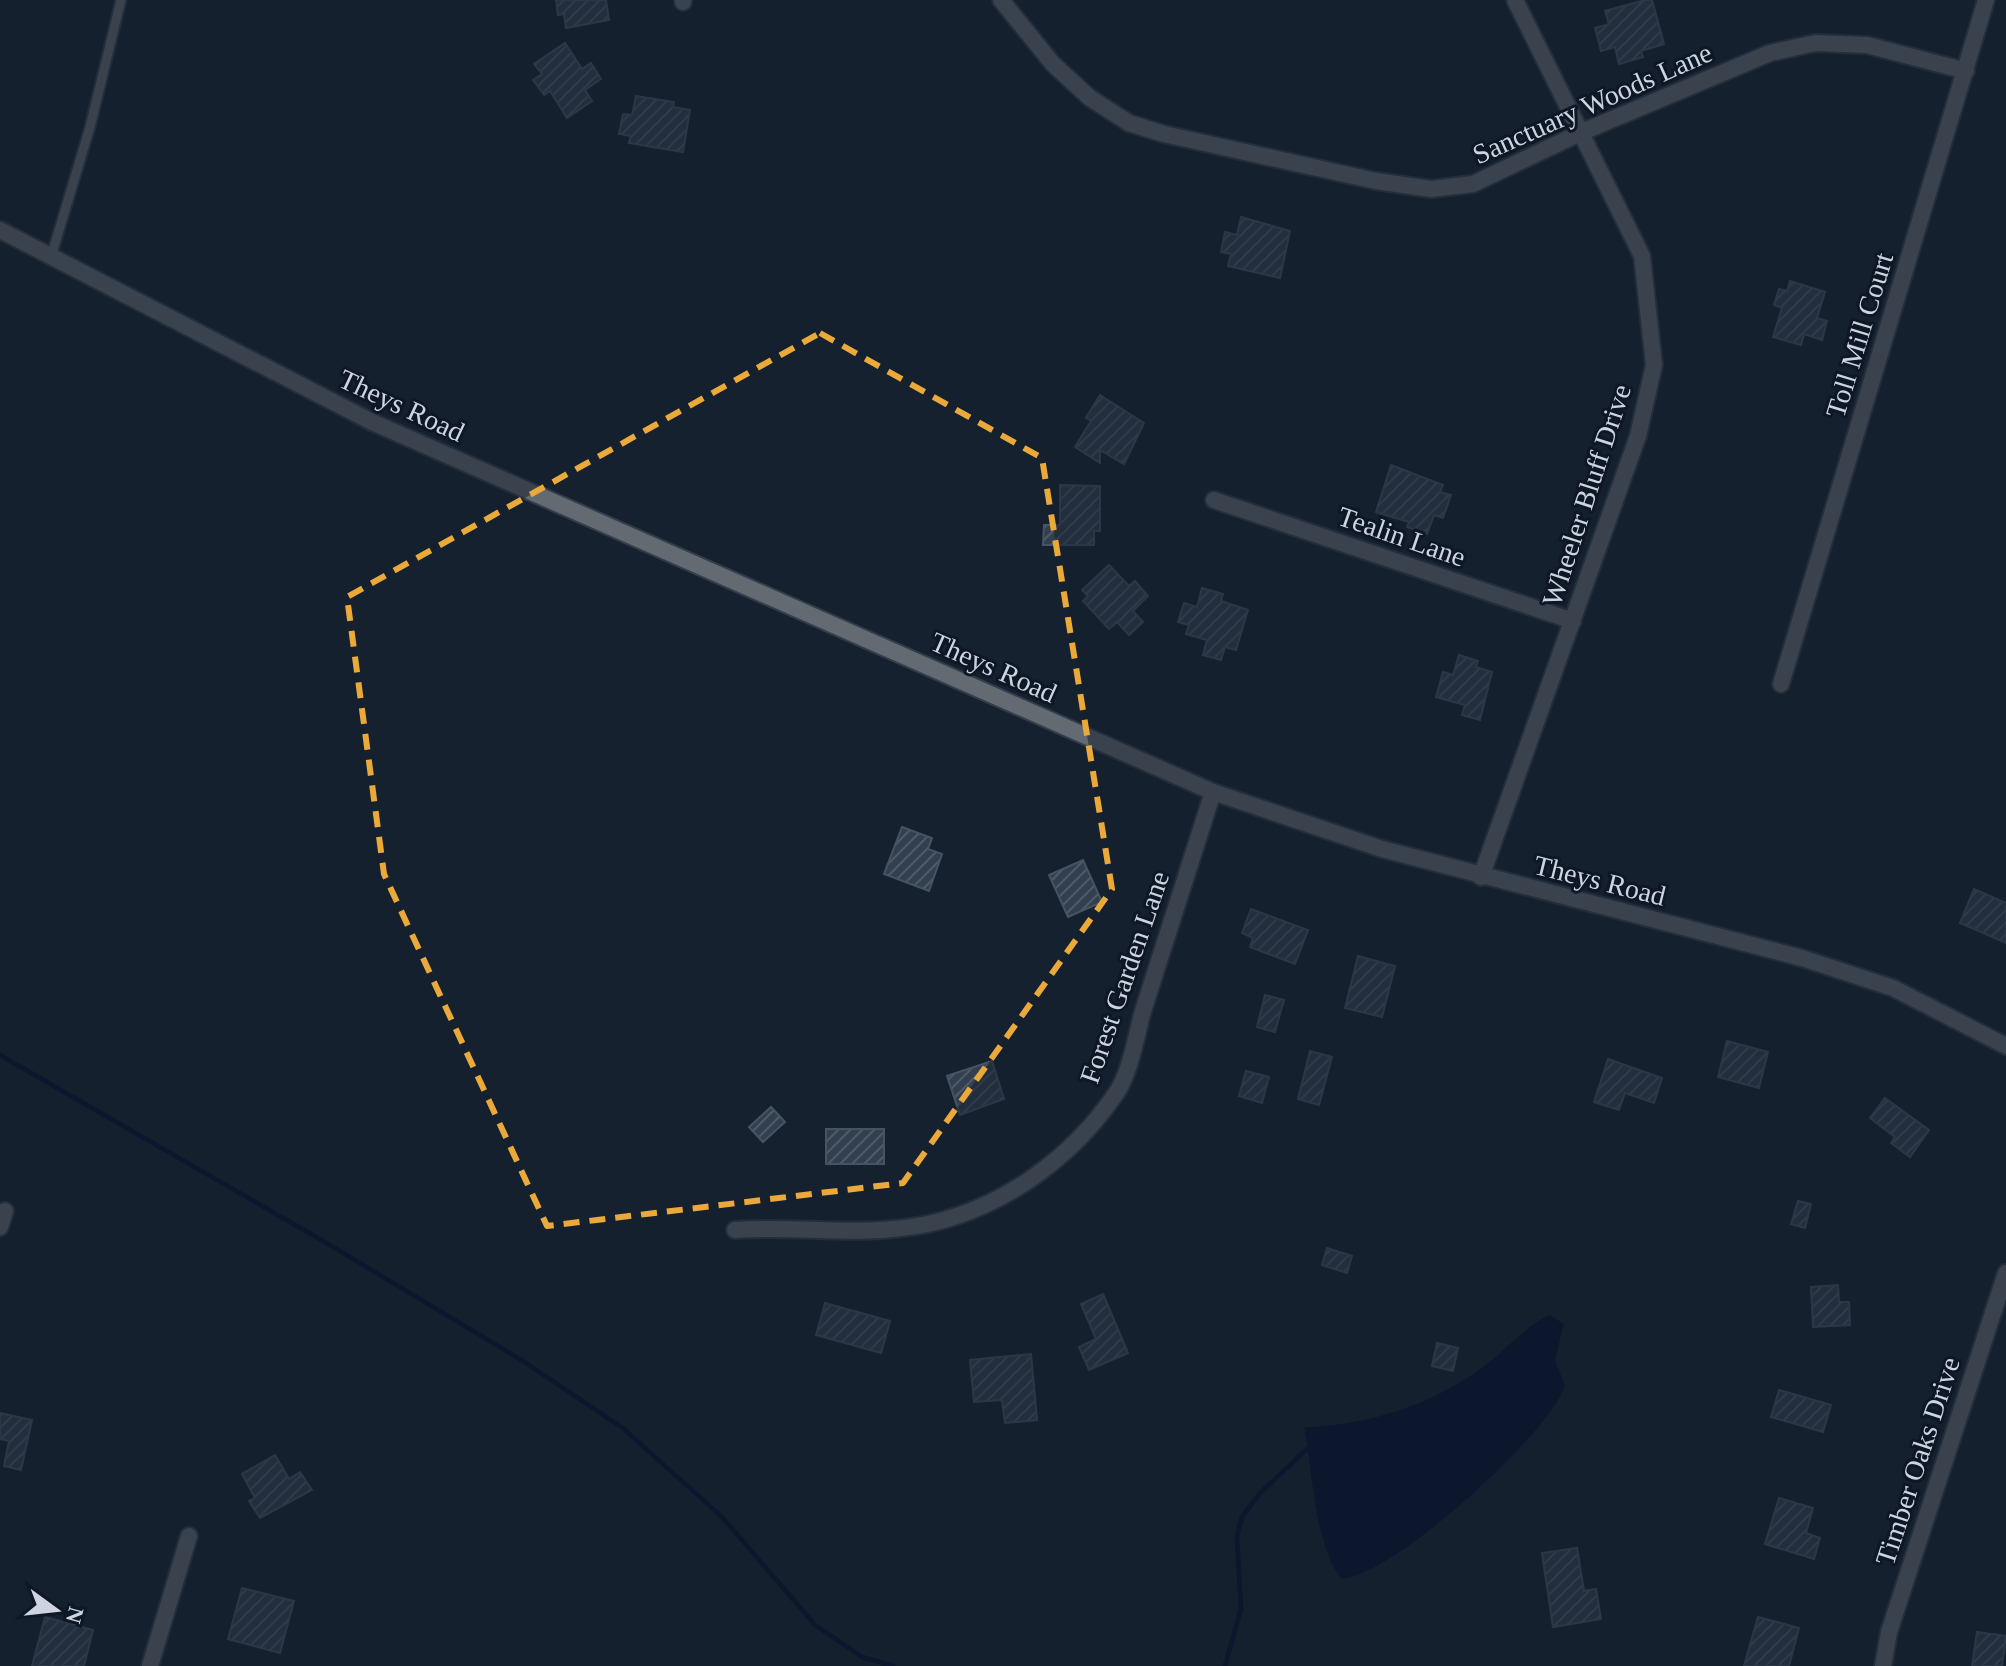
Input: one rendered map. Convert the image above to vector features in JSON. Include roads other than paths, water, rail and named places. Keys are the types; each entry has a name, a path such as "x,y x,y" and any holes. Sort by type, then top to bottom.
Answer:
{"street":[{"name":"Sanctuary Woods Lane","path":"1001,0 1053,64 1090,98 1129,123 1164,134 1376,181 1431,189 1473,184 1582,132 1770,53 1815,43 1867,45 1966,71"},
{"name":"Wheeler Bluff Drive","path":"1481,877 1638,436 1654,365 1642,256 1515,0"},
{"name":"Toll Mill Court","path":"1781,684 1986,0"},
{"name":"Theys Road","path":"0,230 372,422 1213,792 1382,849 1481,877 1802,958 1893,988 2006,1046"},
{"name":"Tealin Lane","path":"1214,500 1573,621"},
{"name":"Forest Garden Lane","path":"735,1230 768,1227 816,1233 877,1232 948,1218 982,1206 1034,1178 1083,1135 1119,1089 1213,792"},
{"name":"Timber Oaks Drive","path":"1883,1666 1889,1632 2006,1273"},
{"path":"150,1666 189,1536"}],"lane":[{"path":"51,257 90,127 121,0"}],"water":[{"path":"1550,1315 1564,1324 1555,1360 1565,1385 1554,1407 1532,1435 1432,1529 1366,1572 1342,1579 1333,1566 1320,1529 1304,1427 1354,1422 1427,1400 1471,1375 1527,1329"}],"waterway":[{"path":"0,1055 330,1245 523,1361 624,1429 722,1517 815,1625 862,1657 893,1666"},
{"path":"1225,1666 1241,1609 1237,1536 1242,1517 1259,1494 1308,1448 1314,1449"}]}
